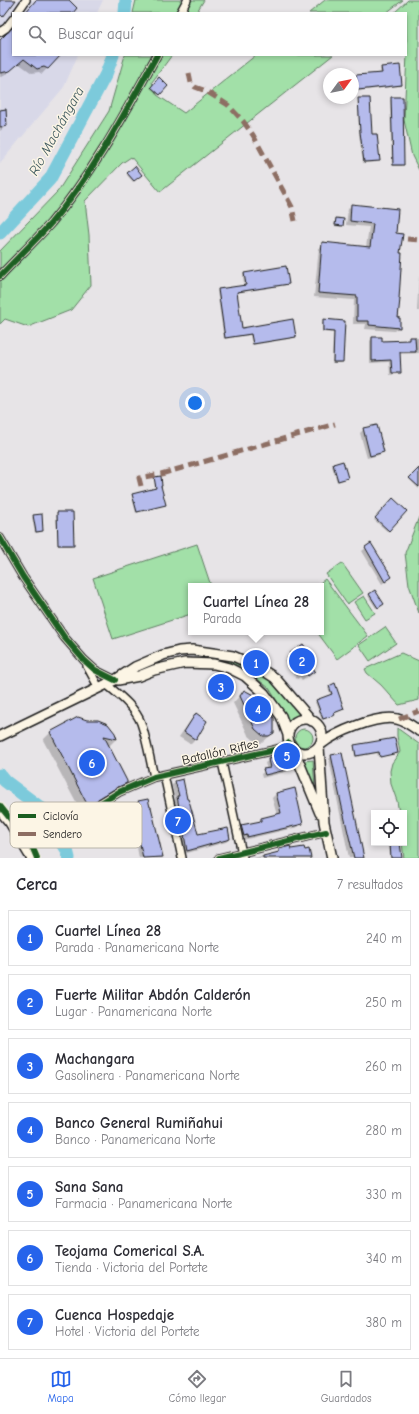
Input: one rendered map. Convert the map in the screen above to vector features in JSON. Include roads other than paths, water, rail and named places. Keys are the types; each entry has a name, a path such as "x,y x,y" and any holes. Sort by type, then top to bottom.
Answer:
{"main road":[{"path":"0,736 115,680 135,667 164,655 192,650 233,656 258,667 275,678 319,727 322,735 319,746 324,822 332,858"},
{"path":"115,680 139,676 154,670 185,663 214,664 230,668 244,676 264,692 281,716 290,743 324,822"},
{"path":"290,743 302,753 312,752 342,731 388,718 399,719 419,731"},
{"path":"290,743 292,725 296,722 307,719 324,728 342,731"}],"street":[{"path":"18,12 26,0"},
{"path":"181,12 187,0"},
{"path":"0,32 6,28 12,20"},
{"path":"0,276 50,224 75,192 116,129 156,56"},
{"path":"0,538 31,589 64,637 84,660 102,686 123,698 135,712 141,723 154,777"},
{"path":"84,660 96,670 115,680"},
{"name":"Batallón Rifles","path":"103,802 119,792 154,777 283,748 290,743"},
{"path":"222,762 242,855"},
{"path":"164,775 182,858"},
{"path":"0,812 10,825"},
{"path":"219,858 242,855 326,832"},
{"path":"24,848 30,858"}],"waterway":[{"name":"Río Machángara","path":"125,12 126,0"},
{"name":"Río Machángara","path":"0,233 50,179 106,74 113,56"},
{"name":"Río Machángara","path":"0,775 5,781 33,802"},
{"name":"Río Machángara","path":"66,848 69,858"}],"place":[{"name":"Fuerte Militar Abdón Calderón","path":"302,661"},
{"name":"Cuartel Línea 28","path":"256,663"},
{"name":"Machangara","path":"221,687"},
{"name":"Banco General Rumiñahui","path":"258,709"},
{"name":"Sana Sana","path":"287,756"},
{"name":"Teojama Comerical S.A.","path":"92,763"},
{"name":"Cuenca Hospedaje","path":"178,821"}]}
